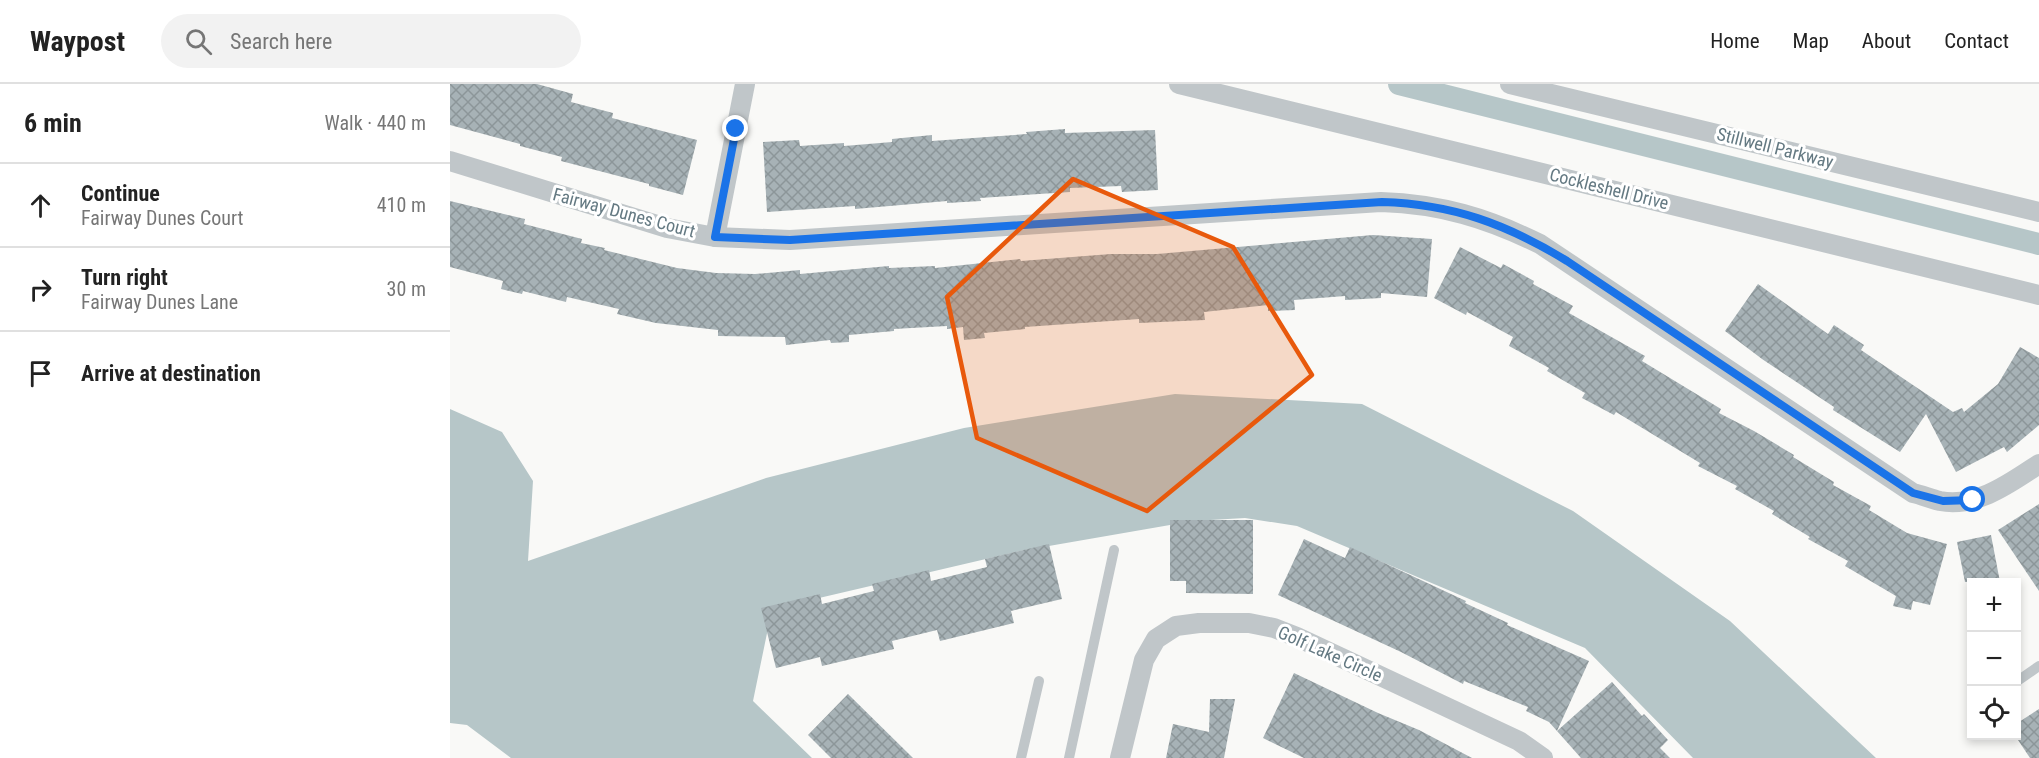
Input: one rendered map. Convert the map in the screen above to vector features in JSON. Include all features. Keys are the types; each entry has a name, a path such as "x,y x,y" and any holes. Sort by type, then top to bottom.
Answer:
{"street":[{"path":"715,237 746,84"},
{"name":"Cockleshell Drive","path":"1179,84 2039,295"},
{"name":"Stillwell Parkway","path":"1510,84 2039,213"},
{"name":"Fairway Dunes Court","path":"450,161 667,228 715,237 790,240 1382,202 1428,205 1482,218 1540,244 1913,493 1943,501 1973,500 2002,489 2039,464"},
{"name":"Golf Lake Circle","path":"1120,758 1144,660 1156,639 1176,626 1239,622 1274,628 1297,637 1519,741 1543,758"}],"lane":[{"path":"1069,758 1114,550"},
{"path":"2021,679 2039,666"},
{"path":"1020,758 1039,681"}],"highlighted area":[{"path":"1073,179 1233,247 1312,375 1147,511 977,438 947,297"}],"shaded area":[{"path":"1175,394 1362,404 1573,511 1730,621 1876,758 1693,758 1585,648 1297,526 1245,518 1193,521 1020,551 772,609 753,701 812,758 511,758 467,725 450,723 450,409 502,432 533,481 528,561 766,478 964,428"}],"building":[{"path":"450,84 537,84 573,94 571,102 613,113 612,118 697,140 683,195 561,161 562,157 450,125"},
{"path":"1065,129 1065,133 1155,130 1158,190 1122,192 1121,186 1070,188 1070,192 980,198 981,201 767,212 763,142 799,140 800,146 844,143 844,146 892,142 892,139 932,135 932,141"},
{"path":"450,201 525,219 524,224 582,239 581,243 605,248 604,250 677,268 716,273 755,274 800,270 800,274 889,266 889,268 935,266 935,268 1020,259 1021,261 1111,254 1157,254 1373,235 1432,239 1427,297 1381,293 1381,298 1345,300 1345,296 1294,300 1295,310 1268,311 1268,305 1204,312 1205,320 1139,323 1139,319 1025,327 1025,329 984,333 985,338 964,340 963,327 947,329 947,326 894,329 894,331 849,335 849,342 831,343 830,340 786,345 785,337 718,336 718,330 656,323 617,314 619,309 567,297 566,302 523,291 522,294 501,289 503,281 450,267"},
{"path":"1460,247 1501,268 1503,264 1573,306 1569,313 1645,356 1642,361 1721,409 1719,413 1794,455 1793,457 1834,482 1833,485 1871,506 1869,510 1907,533 1947,544 1930,605 1913,601 1911,610 1893,606 1896,596 1845,566 1848,561 1808,539 1810,537 1772,514 1774,511 1735,489 1737,486 1698,466 1700,463 1616,412 1614,415 1582,398 1585,393 1547,371 1549,368 1509,346 1513,337 1467,312 1466,315 1434,298"},
{"path":"1758,284 1828,334 1834,325 1864,345 1861,350 1953,412 1962,408 1964,412 1998,384 2020,347 2039,358 2039,425 2007,452 2004,447 1956,472 1926,414 1900,452 1833,410 1834,407 1762,359 1725,331"},
{"path":"2039,504 2039,591 1998,530"},
{"path":"1170,520 1253,520 1253,594 1186,593 1186,581 1170,581"},
{"path":"1991,535 1999,578 1967,578 1965,582 1957,542"},
{"path":"1304,539 1345,558 1350,547 1466,601 1465,603 1508,623 1507,625 1589,661 1557,731 1549,722 1526,711 1528,707 1464,681 1463,684 1401,652 1278,595"},
{"path":"1049,544 1062,599 1011,611 1014,623 940,641 937,630 892,641 894,649 822,666 820,657 776,668 761,608 820,594 822,604 874,591 872,584 929,570 931,581 987,567 985,559"},
{"path":"1294,673 1419,730 1472,758 1304,758 1263,738"},
{"path":"1612,682 1642,716 1644,714 1668,740 1660,748 1670,758 1581,758 1557,731"},
{"path":"848,694 913,758 831,758 808,735"},
{"path":"1210,699 1235,699 1224,758 1166,758 1173,724 1209,732"},
{"path":"2039,709 2039,758 2030,758 2018,740 2021,740 2021,721"}],"waterway":[{"path":"1399,84 2039,244"}],"route":[{"path":"736,129 715,237 790,240 1382,202 1428,205 1482,218 1540,244 1567,261 1913,493 1943,501 1973,500"}]}
